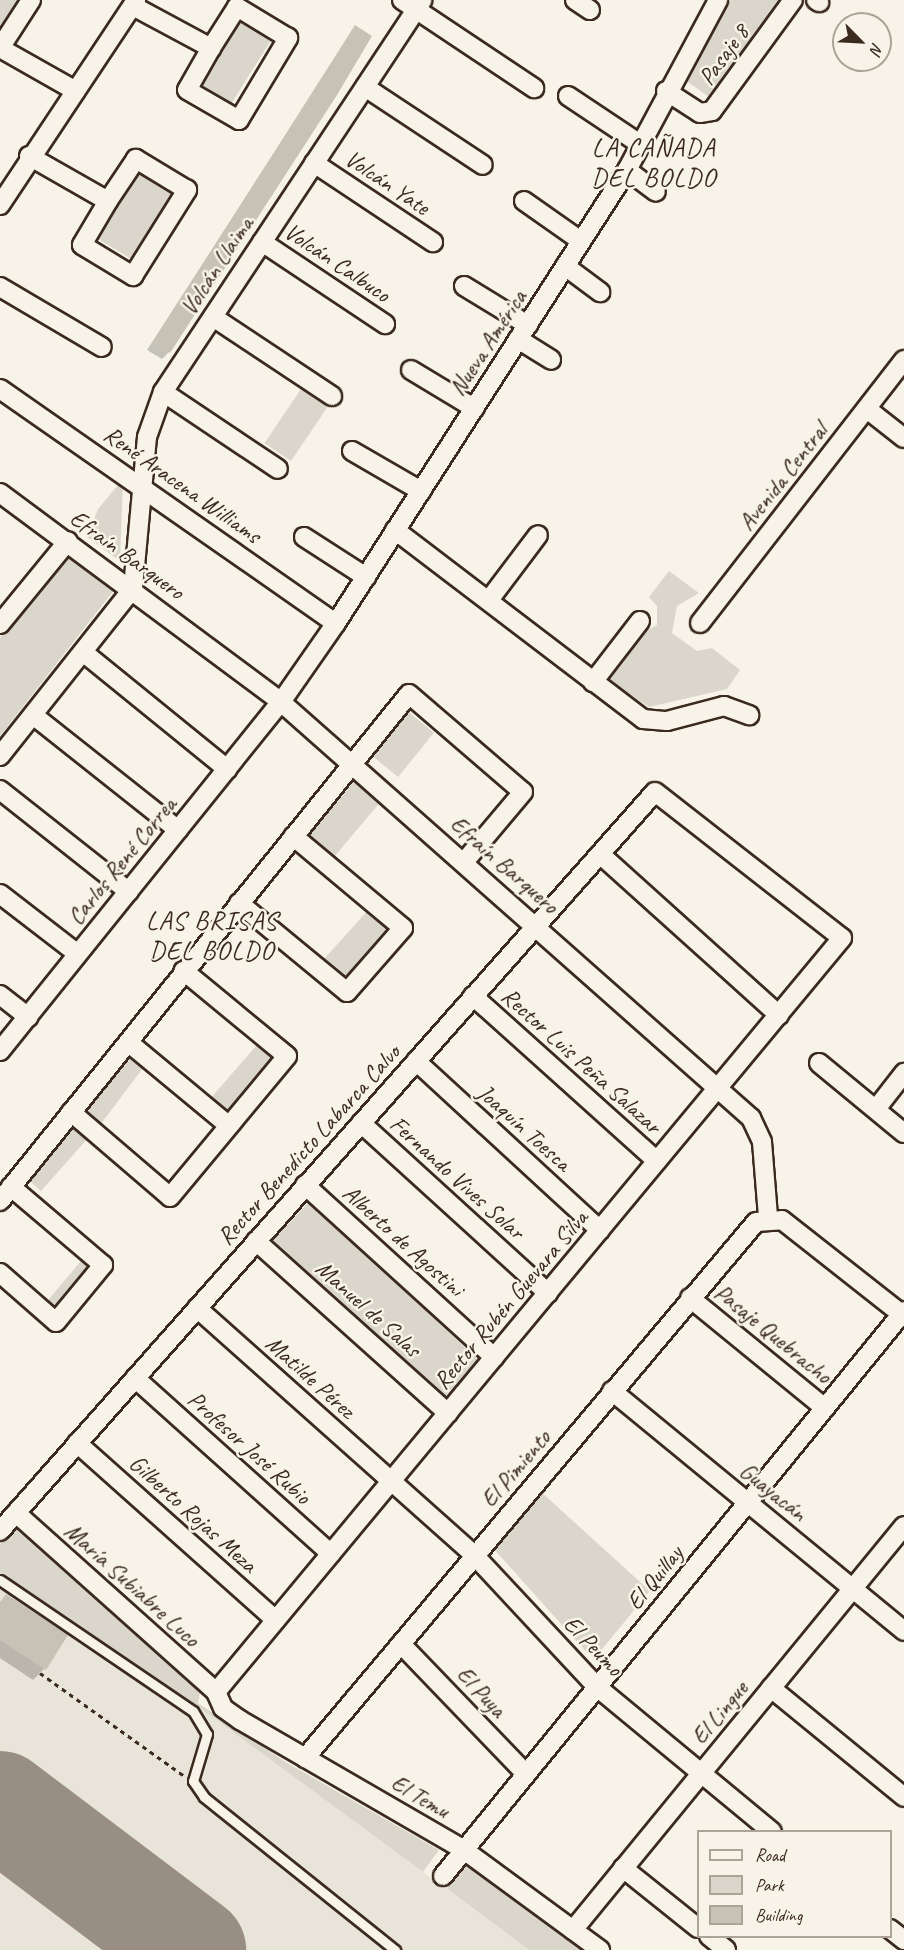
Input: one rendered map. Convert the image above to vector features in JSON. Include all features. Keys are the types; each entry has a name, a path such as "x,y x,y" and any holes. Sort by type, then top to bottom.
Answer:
{"street":[{"path":"31,0 0,48 76,91"},
{"path":"575,0 590,10"},
{"name":"Nueva América","path":"281,702 366,577 627,170 666,91 718,0"},
{"name":"Pasaje 8","path":"666,91 700,113 715,108 793,0"},
{"path":"0,205 29,156 76,91 134,3 211,48"},
{"path":"413,3 534,88"},
{"name":"Volcán Llaima","path":"133,588 147,436 163,392 365,87 413,3"},
{"path":"237,7 288,38 239,120 187,90 211,48 237,7"},
{"path":"365,87 483,165"},
{"path":"568,96 640,144"},
{"path":"29,156 108,201"},
{"path":"136,159 188,190 133,276 82,245 108,201 136,159"},
{"name":"Volcán Yate","path":"314,163 433,242"},
{"path":"627,170 656,192"},
{"path":"524,201 581,241"},
{"name":"Volcán Calbuco","path":"262,242 385,324"},
{"path":"565,266 600,292"},
{"path":"0,286 102,347"},
{"path":"464,286 523,332 551,360"},
{"path":"213,316 332,396"},
{"name":"Avenida Central","path":"700,623 904,360"},
{"path":"411,370 474,408"},
{"name":"René Aracena Williams","path":"0,389 141,485 336,623"},
{"path":"163,392 278,469"},
{"path":"867,409 904,438"},
{"path":"352,451 421,491"},
{"name":"Efraín Barquero","path":"0,493 133,588 281,702 718,1088 760,1133 768,1217"},
{"path":"396,530 593,682 650,721 724,706 749,716"},
{"path":"489,600 538,535"},
{"path":"304,537 366,577"},
{"path":"4,612 68,541"},
{"path":"0,756 133,588"},
{"path":"593,682 640,621"},
{"path":"83,652 227,769"},
{"path":"0,1274 56,1322 103,1265 6,1194 351,762 409,694 523,792 464,862"},
{"name":"Carlos René Correa","path":"0,1051 281,702"},
{"path":"33,715 178,830"},
{"path":"0,790 129,892"},
{"name":"Rector Benedicto Labarca Calvo","path":"0,1531 655,792 842,938"},
{"path":"239,903 347,992 403,928 292,836"},
{"path":"600,854 779,1014"},
{"path":"0,894 78,954"},
{"name":"Rector Rubén Guevara Silva","path":"216,1692 842,938"},
{"path":"71,1112 170,1197 287,1056 184,972"},
{"path":"0,995 28,1017"},
{"name":"Rector Luis Peña Salazar","path":"473,996 657,1161"},
{"path":"128,1042 229,1126"},
{"name":"Joaquín Toesca","path":"416,1061 600,1230"},
{"path":"819,1063 904,1133"},
{"path":"876,1109 904,1073"},
{"name":"Fernando Vives Solar","path":"361,1124 548,1293"},
{"name":"Alberto de Agostini","path":"306,1185 494,1357"},
{"path":"768,1217 788,1224 903,1314"},
{"name":"El Pimiento","path":"305,1758 690,1298 752,1226 768,1217"},
{"name":"Manuel de Salas","path":"256,1241 448,1413"},
{"name":"Pasaje Quebracho","path":"690,1298 825,1408"},
{"name":"Matilde Pérez","path":"197,1308 391,1481"},
{"name":"El Quillay","path":"443,1876 903,1314"},
{"name":"Profesor José Rubio","path":"135,1378 331,1554"},
{"name":"Guayacán","path":"612,1391 904,1630"},
{"name":"Gilberto Rojas Meza","path":"77,1443 276,1620"},
{"name":"El Peumo","path":"391,1481 475,1556 597,1687 770,1830"},
{"name":"María Subiabre Luco","path":"16,1513 216,1692"},
{"name":"El Lingue","path":"573,1930 904,1526"},
{"name":"El Puya","path":"401,1644 526,1774"},
{"path":"771,1688 904,1797"},
{"name":"El Temu","path":"216,1692 229,1713 464,1850 600,1950"},
{"path":"623,1868 697,1926"},
{"path":"892,1930 904,1942 899,1950"},
{"path":"711,1938 726,1950"}],"lane":[{"path":"0,1580 193,1711 207,1734 193,1781 204,1797 395,1950"}],"path":[{"path":"40,1673 193,1781"}],"shaded area":[{"path":"0,1572 214,1718 529,1950 0,1950"}],"green space":[{"path":"0,0 20,0 0,33"},
{"path":"731,0 782,0 709,97 682,78"},
{"path":"239,16 273,37 232,103 198,82"},
{"path":"138,165 176,188 132,260 95,237"},
{"path":"303,386 330,404 291,461 264,443"},
{"path":"123,479 120,561 87,537 98,509"},
{"path":"71,550 118,585 0,736 0,638"},
{"path":"669,571 699,593 677,606 672,633 697,651 712,648 740,670 727,689 649,707 606,678 639,635 657,625 657,606 649,597"},
{"path":"406,710 434,733 398,777 370,754"},
{"path":"354,782 379,803 334,858 308,836"},
{"path":"370,908 393,929 346,982 322,961"},
{"path":"262,1039 283,1057 228,1121 207,1102"},
{"path":"130,1052 146,1064 101,1124 85,1112"},
{"path":"71,1121 90,1136 41,1191 26,1178"},
{"path":"309,1202 479,1360 440,1402 270,1244"},
{"path":"86,1255 99,1266 56,1317 43,1306"},
{"path":"540,1491 650,1591 598,1654 588,1654 493,1548"},
{"path":"16,1529 200,1692 198,1703 284,1761 439,1850 423,1872 214,1718 0,1572 0,1544"},
{"path":"465,1862 585,1950 529,1950 447,1889"}],"building":[{"path":"355,25 372,36 337,95 170,353 153,343"},
{"path":"6,1594 68,1635 46,1670 0,1640 0,1603"}],"runway":[{"path":"0,1805 192,1950"}],"district":[{"name":"LA CAÑADA DEL BOLDO","path":"654,163"},
{"name":"LAS BRISAS DEL BOLDO","path":"212,936"}]}
